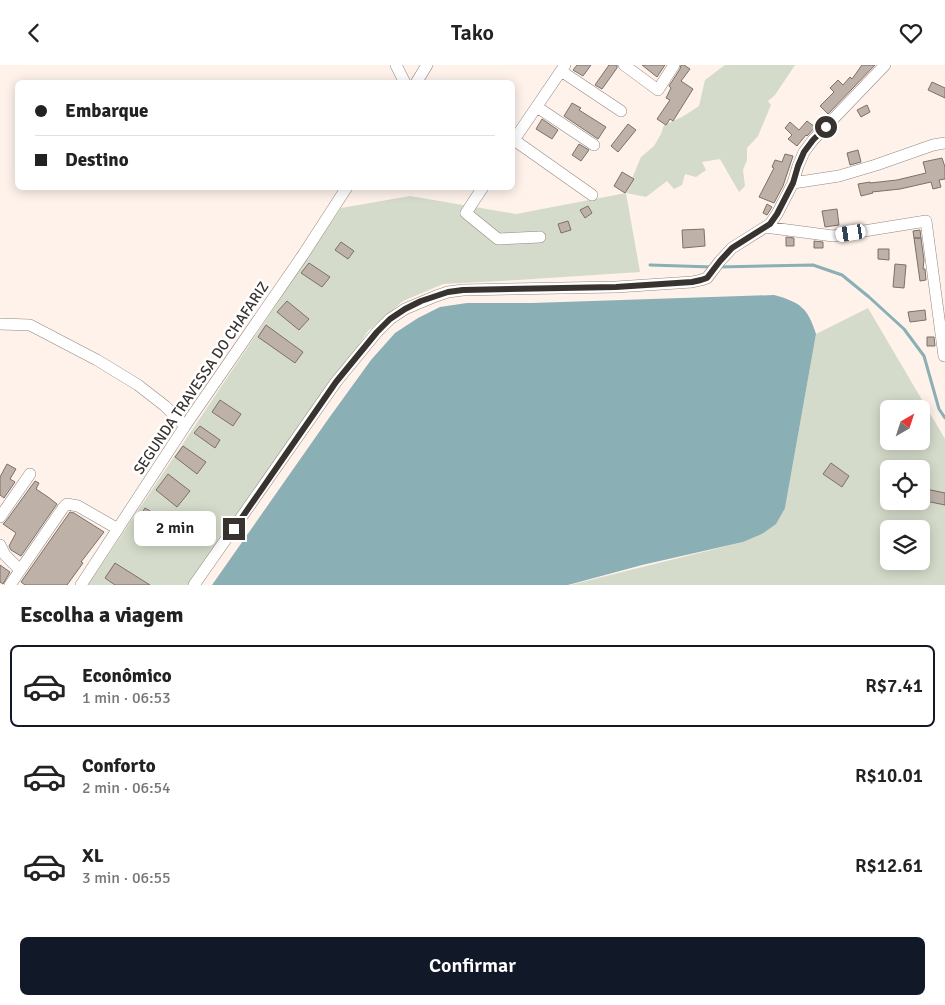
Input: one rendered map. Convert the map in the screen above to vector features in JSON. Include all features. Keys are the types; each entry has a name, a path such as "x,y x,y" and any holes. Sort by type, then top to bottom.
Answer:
{"street":[{"path":"396,65 404,80"},
{"path":"418,80 427,65"},
{"path":"624,65 658,90 674,65"},
{"path":"194,585 336,382 390,319 405,309 436,296 455,291 616,287 673,283 707,278 732,248 770,224 793,183 804,152 813,140 885,65"},
{"path":"515,140 563,68 621,111"},
{"path":"537,107 594,145"},
{"path":"515,143 592,195"},
{"path":"793,183 838,176 933,145 945,143"},
{"name":"SEGUNDA TRAVESSA DO CHAFARIZ","path":"80,585 185,426 346,190"},
{"path":"481,190 466,213 498,239 540,237"},
{"path":"765,227 833,236 926,221 944,356"},
{"path":"0,323 30,325 97,360 138,385 165,406 185,426"},
{"path":"0,517 30,474"},
{"path":"10,585 67,504 78,506 118,529"},
{"path":"0,545 6,555 20,570"}],"green space":[{"path":"725,65 795,65 775,95 768,101 771,105 758,136 747,148 747,160 743,170 745,186 739,192 720,159 702,162 706,170 696,177 685,174 682,185 674,189 667,181 646,197 626,193 641,157 654,146 664,125 682,117 699,106 705,80"},
{"path":"626,193 640,272 443,284 403,301 368,331 307,424 196,585 88,585 341,208 410,196 516,214"},
{"path":"868,308 922,400 880,400 880,450 930,450 930,413 945,439 945,585 570,585 743,542 762,534 785,508 816,334"}],"water":[{"path":"774,295 790,300 802,307 810,318 816,334 785,508 776,524 762,534 743,542 642,565 568,585 212,585 371,360 395,333 418,318 440,307 467,303 532,303"}],"building":[{"path":"577,65 591,65 583,76 573,70"},
{"path":"609,65 617,65 617,68 602,89 595,85"},
{"path":"642,65 665,65 657,77"},
{"path":"681,65 690,69 681,81 693,89 673,121 670,119 666,125 657,119 670,100 666,98 671,88 669,86"},
{"path":"862,65 875,65 828,114 820,106 834,92 830,88 838,80 843,85 850,77 852,79"},
{"path":"932,82 945,88 945,98 928,90"},
{"path":"572,103 581,108 579,110 606,127 598,139 564,116"},
{"path":"867,105 870,112 861,117 857,110"},
{"path":"542,119 558,130 552,139 536,129"},
{"path":"807,121 815,127 797,146 788,139 792,135 785,128 790,122 799,130"},
{"path":"628,124 636,130 618,152 611,146"},
{"path":"579,144 589,150 581,161 572,155"},
{"path":"858,150 861,162 850,165 847,153"},
{"path":"785,154 793,156 783,186 774,203 759,197 774,168 772,167 775,160 782,162"},
{"path":"942,158 945,167 945,179 939,180 941,187 933,189 931,182 900,189 872,192 861,196 858,184 897,180 926,173 923,162"},
{"path":"622,172 634,179 625,193 614,186"},
{"path":"767,204 772,207 767,215 763,213"},
{"path":"588,206 592,213 585,218 580,210"},
{"path":"837,209 839,225 825,227 822,211"},
{"path":"568,221 571,230 561,233 558,224"},
{"path":"704,229 705,246 683,248 682,230"},
{"path":"920,230 921,238 914,238 913,231"},
{"path":"786,237 794,238 794,246 786,246"},
{"path":"914,238 921,238 924,260 923,269 925,269 926,280 920,281"},
{"path":"814,241 823,242 823,248 814,248"},
{"path":"341,242 354,251 348,259 335,250"},
{"path":"878,249 889,249 889,260 878,259"},
{"path":"309,263 330,277 322,287 301,273"},
{"path":"895,264 906,265 904,288 893,287"},
{"path":"287,301 309,319 299,330 277,312"},
{"path":"925,310 926,320 910,322 908,312"},
{"path":"266,325 303,352 295,363 258,337"},
{"path":"927,337 934,337 935,346 927,346"},
{"path":"220,400 241,414 233,426 212,412"},
{"path":"200,426 220,440 215,448 194,433"},
{"path":"183,446 206,462 197,474 175,457"},
{"path":"831,463 849,476 842,487 823,474"},
{"path":"7,464 16,469 10,479 15,482 4,498 0,495 0,477"},
{"path":"168,474 190,491 177,507 156,490"},
{"path":"35,481 39,483 36,489 57,504 21,556 11,550 9,546 16,533 3,524"},
{"path":"930,490 945,493 945,505 930,502"},
{"path":"145,508 170,523 163,534 138,519"},
{"path":"70,512 104,532 81,562 83,563 67,585 25,585 21,582"},
{"path":"115,563 150,585 115,585 105,578"},
{"path":"0,565 10,572 3,584 0,582"}],"waterway":[{"path":"650,265 712,267"},
{"path":"718,267 813,265 842,275 904,329 924,356 939,409 945,418"}],"route":[{"path":"234,529 336,382 390,319 421,301 448,292 463,290 616,287 692,282 707,278 732,248 770,224 793,183 804,152 826,127"}]}
